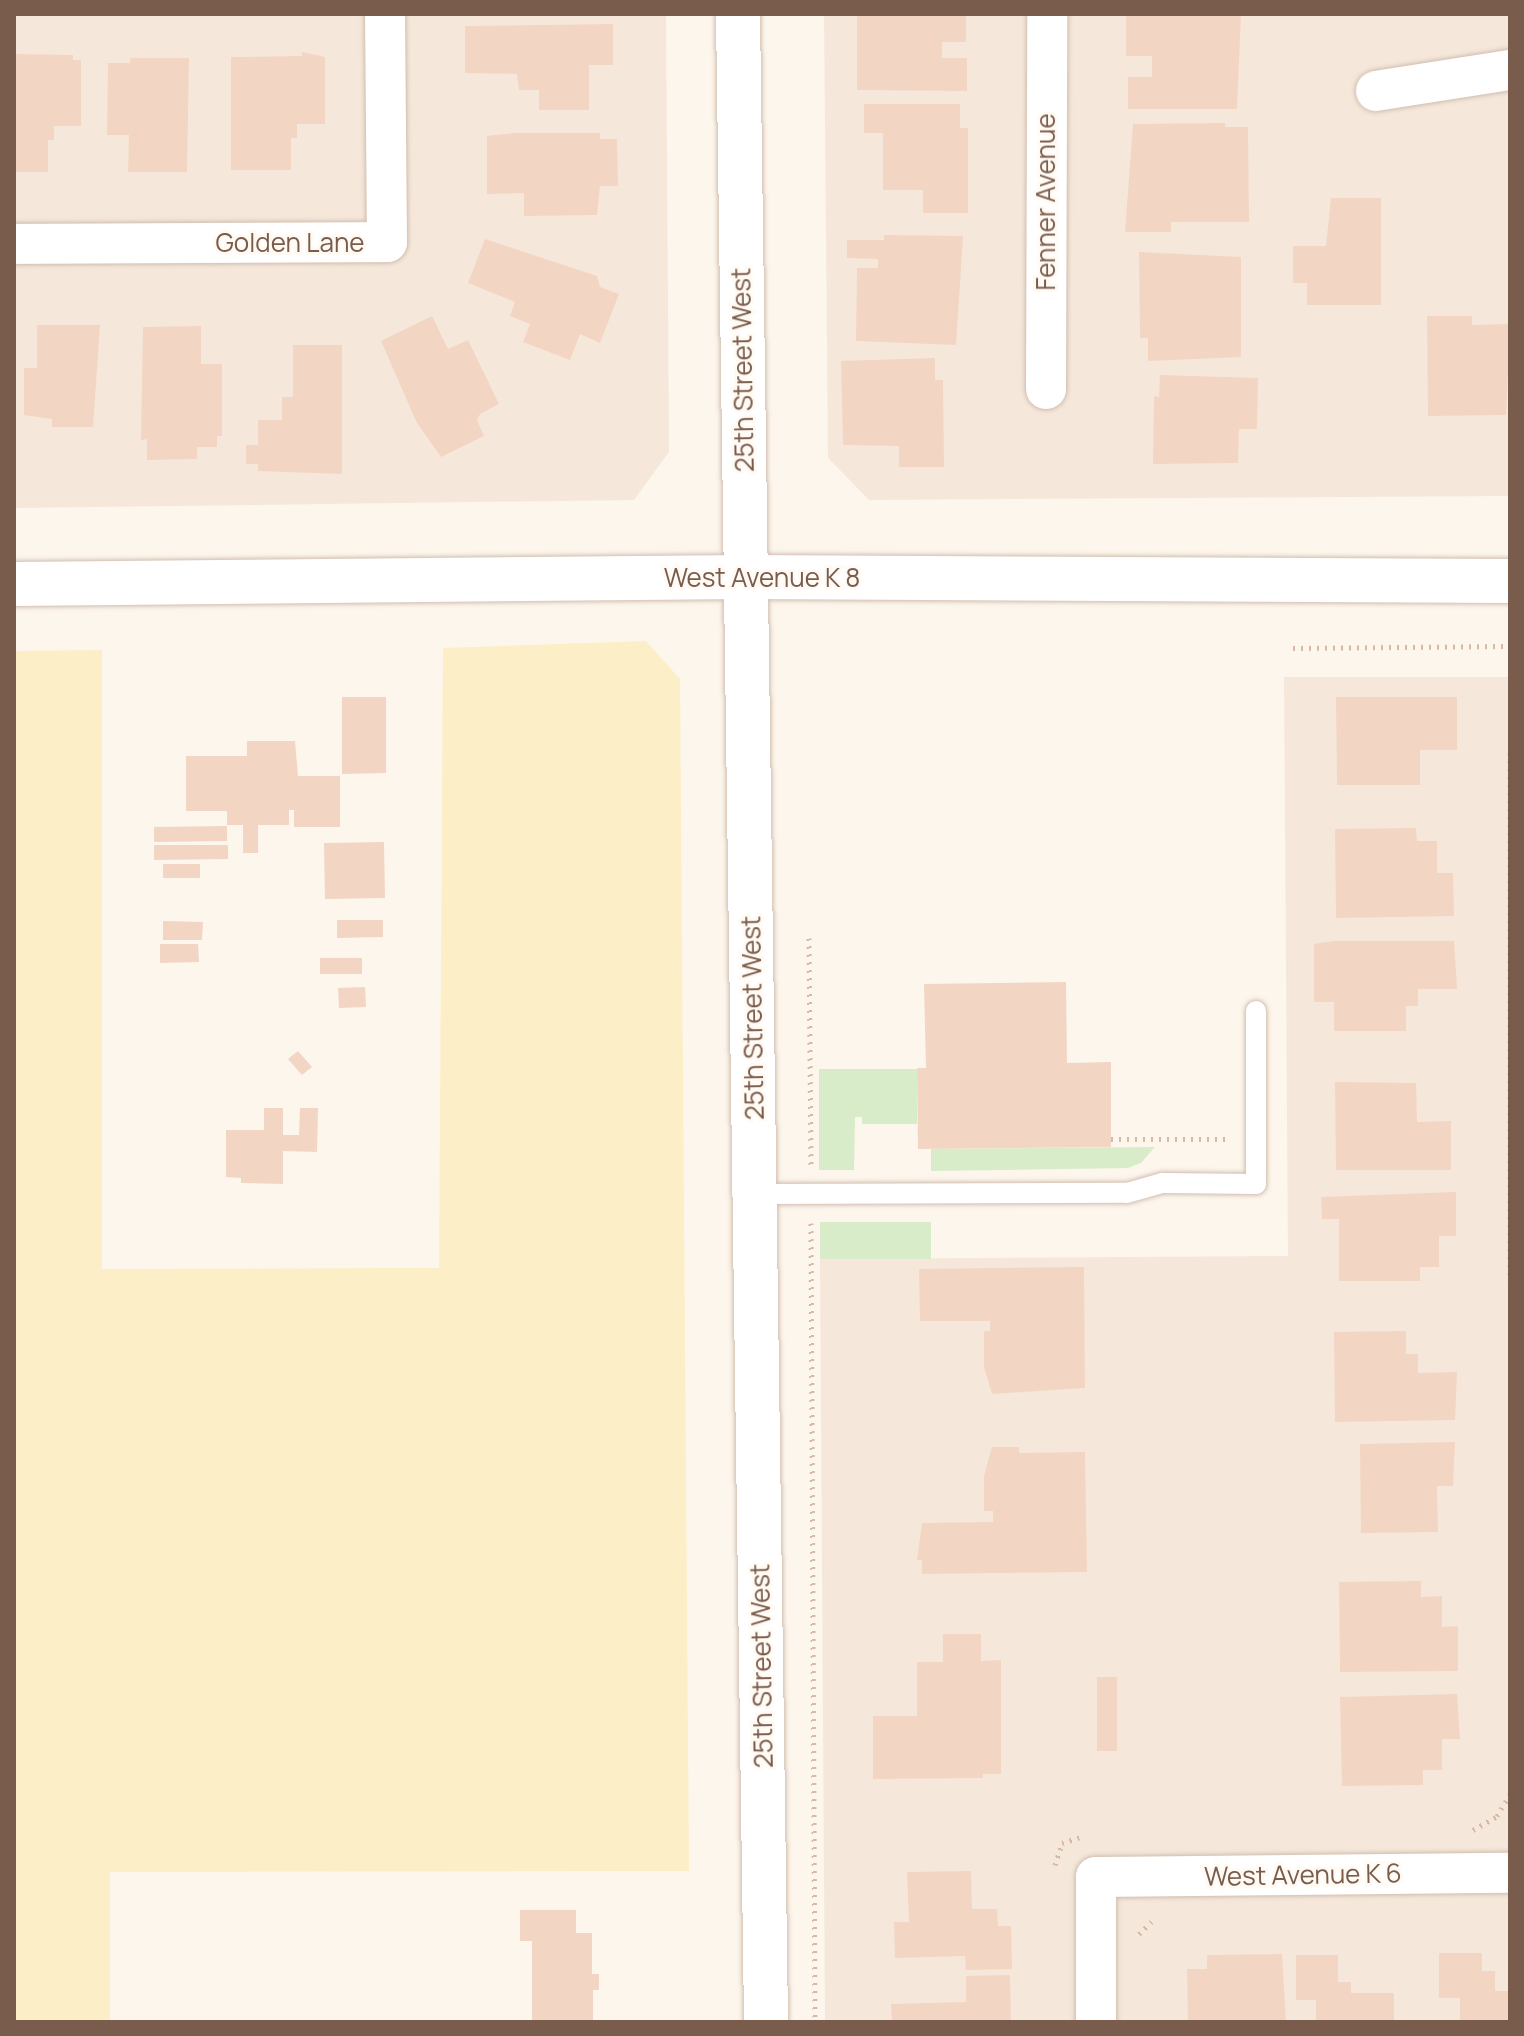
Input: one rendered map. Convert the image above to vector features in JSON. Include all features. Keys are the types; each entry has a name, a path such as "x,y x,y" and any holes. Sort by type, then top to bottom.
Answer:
{"street":[{"name":"Golden Lane","path":"14,244 387,242 385,14"},
{"name":"25th Street West","path":"738,14 757,1194 766,2022"},
{"name":"Fenner Avenue","path":"1046,389 1047,14"},
{"path":"1376,91 1510,70"},
{"name":"West Avenue K 8","path":"14,584 746,577 1510,581"},
{"name":"West Avenue K 6","path":"1096,2022 1096,1877 1510,1873"}],"lane":[{"path":"757,1194 1127,1193 1163,1183 1256,1184 1256,1011"}],"path":[{"path":"1293,648 1510,646"},
{"path":"1510,753 1510,1281"},
{"path":"809,938 815,2022"},
{"path":"1111,1139 1256,1139"},
{"path":"1134,1944 1145,1926 1163,1914"}],"shaded area":[{"path":"14,14 666,14 669,452 634,500 14,508"},
{"path":"824,14 1510,14 1510,496 869,500 828,458"},
{"path":"1284,677 1510,677 1510,2022 825,2022 820,1259 1288,1256"}],"green space":[{"path":"819,1069 917,1069 917,1124 862,1124 862,1117 855,1117 854,1170 819,1170"},
{"path":"1155,1147 1141,1163 1128,1168 931,1171 931,1149"},
{"path":"820,1222 931,1222 931,1259 820,1259"}],"sand":[{"path":"646,641 680,679 689,1871 110,1872 110,2022 14,2022 14,651 102,650 102,1269 439,1268 443,648"}],"building":[{"path":"857,14 966,14 966,42 942,42 942,58 967,58 967,91 857,90"},
{"path":"1126,14 1241,14 1237,109 1128,109 1128,77 1152,77 1152,56 1126,56"},
{"path":"613,24 613,65 589,65 589,110 539,110 539,90 519,90 517,74 465,73 465,26"},
{"path":"302,52 325,57 325,124 297,124 297,138 291,138 291,170 231,170 231,57 302,56"},
{"path":"14,54 73,55 73,60 81,60 81,126 54,126 54,140 48,140 48,172 14,172"},
{"path":"130,58 189,58 187,172 128,172 129,135 107,135 108,63 130,63"},
{"path":"864,104 960,104 960,128 968,128 968,213 923,213 923,190 883,190 883,133 864,133"},
{"path":"1225,123 1225,127 1248,127 1249,222 1171,222 1171,232 1125,232 1133,124"},
{"path":"600,133 600,139 617,139 618,186 600,186 597,215 524,216 524,193 487,194 487,136"},
{"path":"1331,198 1381,198 1381,305 1307,305 1307,283 1293,283 1293,246 1326,246"},
{"path":"884,235 963,236 956,345 856,341 857,268 878,268 878,259 847,258 847,240 884,240"},
{"path":"485,239 597,276 600,287 619,294 600,343 580,334 570,360 523,342 530,324 510,316 515,302 468,283"},
{"path":"1139,252 1241,257 1241,357 1148,361 1148,338 1140,338"},
{"path":"432,316 448,349 468,340 499,404 480,414 477,420 484,436 441,457 417,423 381,341"},
{"path":"1427,316 1472,316 1472,325 1510,324 1506,415 1428,416"},
{"path":"37,325 100,325 93,427 52,427 52,419 24,415 24,368 37,368"},
{"path":"201,326 201,364 222,364 222,436 217,436 217,447 197,447 197,459 147,460 147,439 141,440 143,327"},
{"path":"293,345 342,345 342,474 258,471 258,464 246,464 246,445 258,445 258,420 282,420 282,397 293,397"},
{"path":"935,358 935,380 943,380 944,467 899,467 899,446 843,445 841,361"},
{"path":"1160,375 1258,378 1257,429 1239,429 1238,463 1153,464 1154,396 1159,397"},
{"path":"342,697 386,697 386,773 342,774"},
{"path":"1336,697 1457,697 1457,750 1420,750 1420,785 1337,785"},
{"path":"247,741 295,741 298,776 340,776 340,827 294,827 294,810 289,810 289,825 258,825 258,853 243,853 243,825 227,825 227,811 186,811 186,756 247,756"},
{"path":"227,826 227,841 154,842 154,827"},
{"path":"1416,828 1417,841 1437,841 1437,873 1453,873 1454,916 1336,918 1335,829"},
{"path":"384,842 385,898 325,899 324,843"},
{"path":"154,845 228,845 228,859 154,860"},
{"path":"163,864 200,864 200,878 163,878"},
{"path":"337,920 383,920 383,937 337,938"},
{"path":"163,921 203,922 202,940 163,940"},
{"path":"1334,941 1454,941 1457,989 1418,989 1418,1006 1406,1006 1406,1031 1334,1031 1334,1002 1314,1002 1314,944"},
{"path":"160,944 198,944 199,962 160,963"},
{"path":"320,958 362,958 362,974 320,974"},
{"path":"1066,982 1067,1063 1111,1062 1111,1147 918,1149 917,1068 926,1068 924,984"},
{"path":"365,987 366,1007 339,1008 338,988"},
{"path":"298,1051 312,1067 302,1075 288,1059"},
{"path":"1335,1082 1416,1083 1417,1122 1451,1121 1451,1170 1336,1170"},
{"path":"264,1108 283,1108 283,1135 299,1135 300,1108 318,1108 317,1152 283,1151 283,1184 241,1183 241,1178 226,1177 226,1130 264,1130"},
{"path":"1456,1192 1456,1236 1439,1236 1439,1267 1420,1267 1420,1281 1339,1281 1339,1219 1322,1219 1321,1197"},
{"path":"1084,1267 1085,1388 992,1394 984,1367 984,1331 990,1331 990,1321 920,1321 919,1269"},
{"path":"1406,1331 1406,1354 1418,1354 1418,1373 1457,1372 1455,1420 1335,1422 1334,1332"},
{"path":"1455,1442 1453,1486 1437,1486 1438,1532 1361,1533 1360,1444"},
{"path":"992,1447 1019,1447 1019,1453 1085,1452 1087,1572 922,1574 922,1560 917,1560 922,1523 993,1522 993,1511 984,1511 984,1476"},
{"path":"1421,1581 1421,1597 1442,1596 1442,1627 1458,1626 1458,1671 1340,1672 1339,1582"},
{"path":"943,1634 981,1634 981,1661 1001,1660 1001,1774 983,1774 983,1778 873,1779 873,1716 917,1716 917,1662 943,1662"},
{"path":"1097,1677 1117,1677 1117,1751 1097,1751"},
{"path":"1457,1694 1460,1739 1442,1739 1442,1770 1423,1770 1423,1785 1342,1786 1340,1697"},
{"path":"971,1871 972,1909 997,1909 998,1926 1011,1926 1012,1969 966,1970 965,1956 895,1958 894,1922 909,1922 907,1872"},
{"path":"520,1910 576,1910 576,1933 592,1933 592,1974 599,1974 599,1990 593,1990 593,2022 532,2022 532,1941 520,1941"},
{"path":"1439,1953 1482,1953 1482,1971 1495,1971 1495,1991 1510,1991 1510,2022 1460,2022 1460,1998 1439,1998"},
{"path":"1282,1954 1286,2022 1188,2022 1187,1969 1207,1969 1207,1955"},
{"path":"1296,1955 1338,1955 1338,1982 1351,1982 1351,1993 1394,1993 1394,2022 1316,2022 1316,2000 1296,2000"},
{"path":"1010,1975 1011,2022 892,2022 891,2004 966,2002 966,1976"}]}
